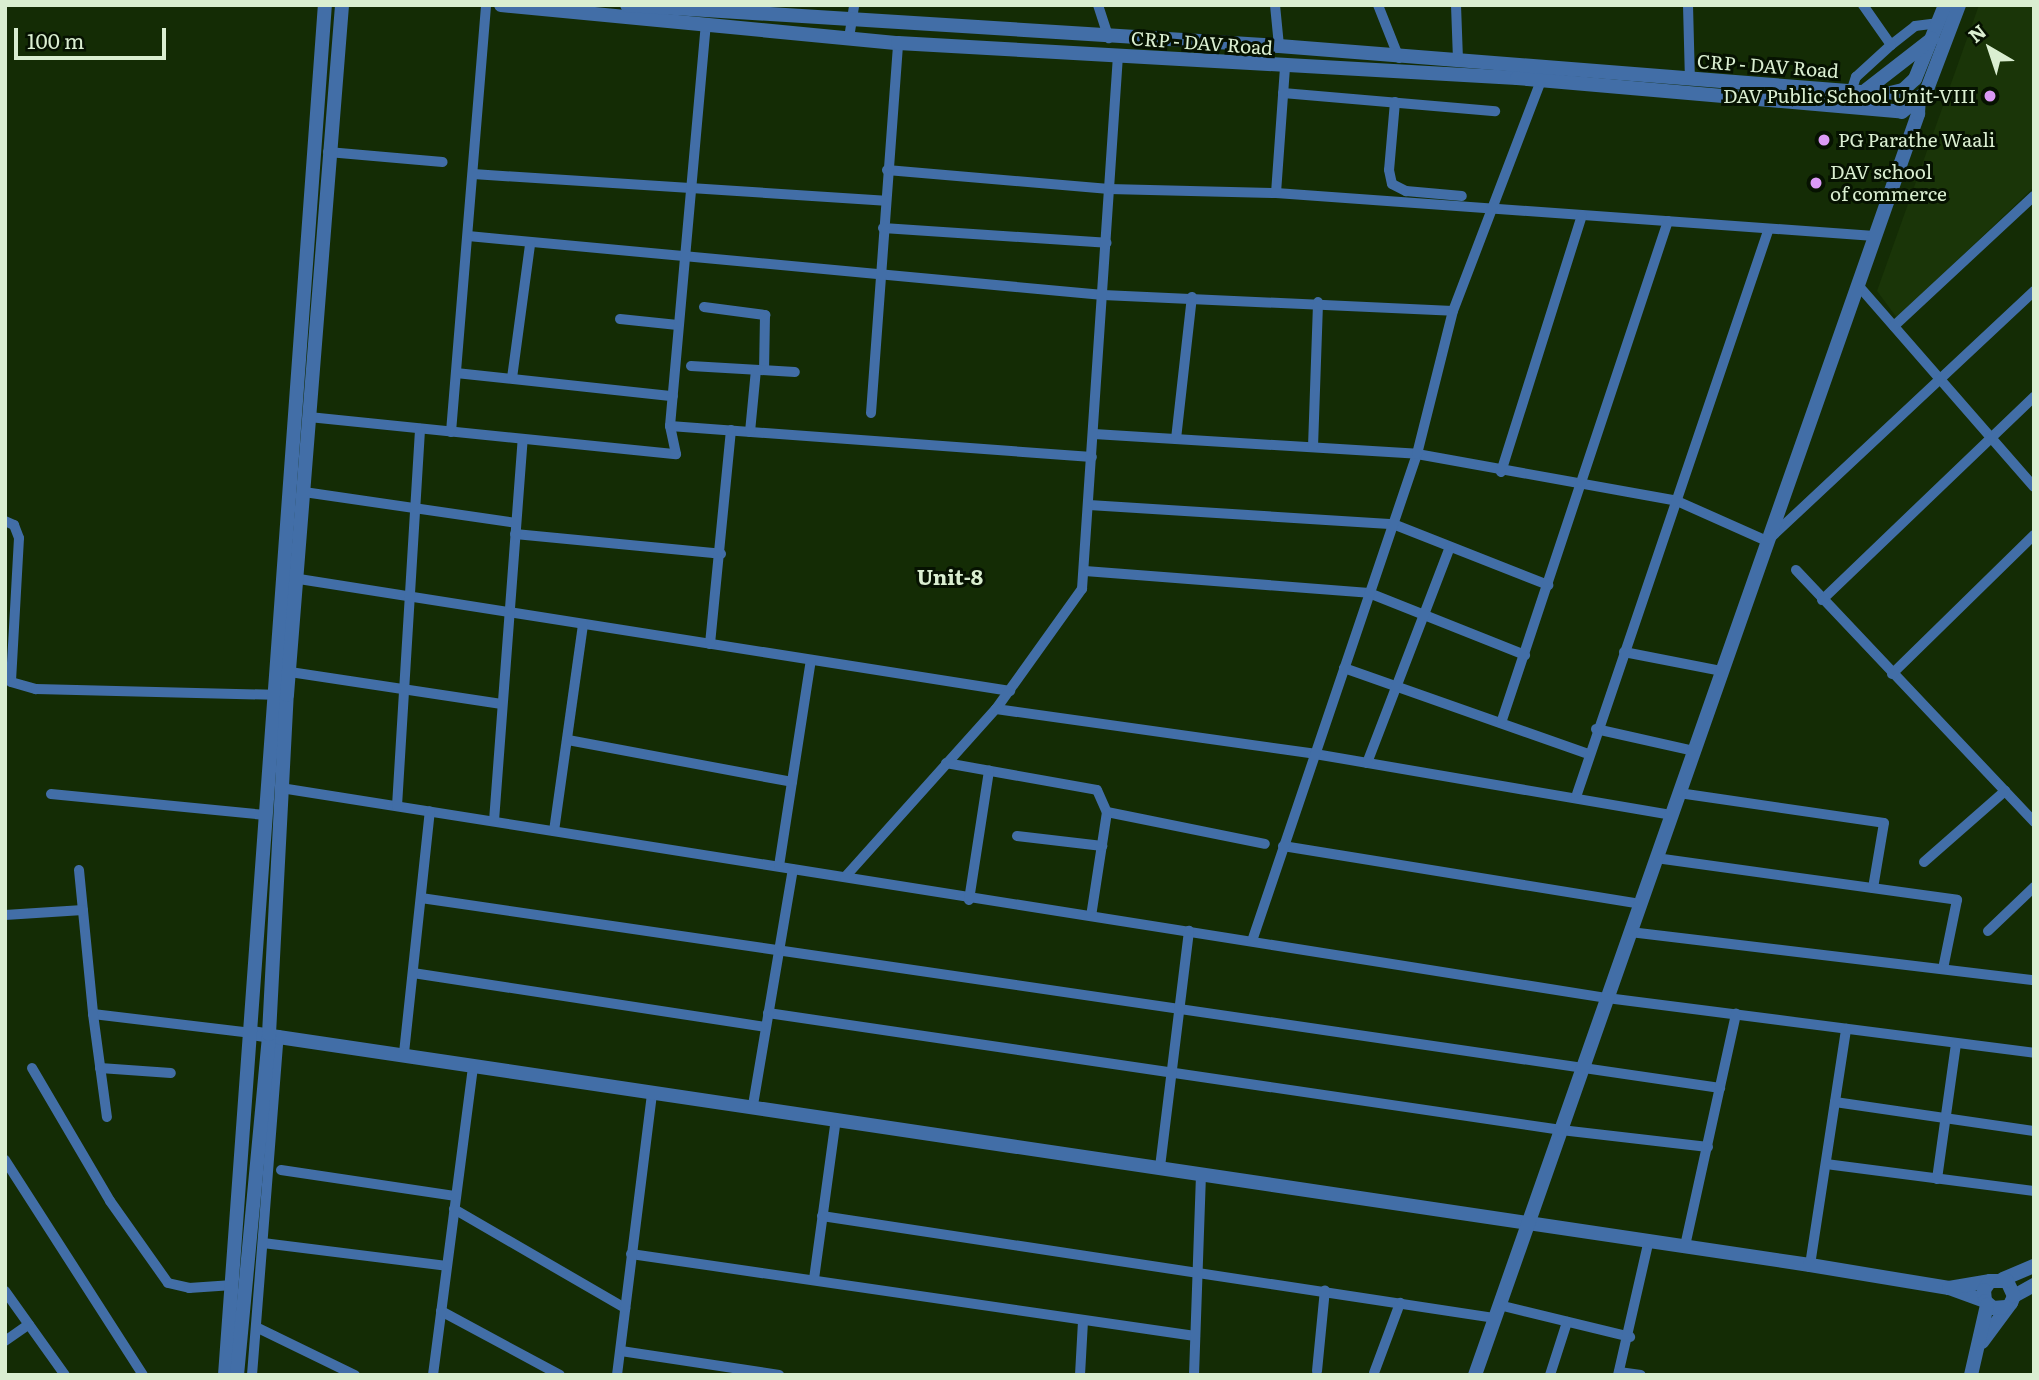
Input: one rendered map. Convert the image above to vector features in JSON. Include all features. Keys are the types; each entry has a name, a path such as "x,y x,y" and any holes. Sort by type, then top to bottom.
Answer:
{"street":[{"path":"225,1375 325,5"},
{"path":"252,1375 258,1328 274,1035 281,788 299,579 328,152 342,5"},
{"path":"452,432 486,5"},
{"name":"CRP - DAV Road","path":"501,5 898,43 1285,68 1541,81 1902,112 1920,100"},
{"name":"CRP - DAV Road","path":"627,5 853,12 1109,38 1279,46 1399,58 1458,60 1856,93 1896,93 1915,79"},
{"path":"1098,5 1109,38"},
{"path":"1275,5 1279,46"},
{"path":"1378,5 1399,58"},
{"path":"1456,5 1458,60"},
{"path":"1688,5 1690,80"},
{"path":"1863,5 1891,45"},
{"path":"1920,100 1915,79 1925,60 1945,5"},
{"path":"1475,1375 1920,100 1959,5"},
{"path":"849,38 853,12"},
{"path":"1856,93 1856,77 1891,45 1915,26 1939,23"},
{"path":"309,418 676,454 670,426 689,188 706,25"},
{"path":"1856,93 1933,38"},
{"path":"871,413 879,274 898,43"},
{"path":"1209,63 1212,43"},
{"path":"845,877 996,709 1082,589 1118,56"},
{"path":"1276,193 1285,68"},
{"path":"1252,941 1417,454 1453,311 1541,81"},
{"path":"1283,93 1495,111"},
{"path":"1395,102 1389,170 1392,184 1406,191 1462,196"},
{"path":"328,152 443,162"},
{"path":"887,170 1109,189 1276,193 1668,221 1768,231 1874,236"},
{"path":"473,174 885,201"},
{"path":"1894,326 2034,196"},
{"path":"1501,472 1582,215"},
{"path":"1502,723 1668,221"},
{"path":"883,228 1106,243"},
{"path":"1576,797 1596,729 1768,231"},
{"path":"468,236 530,244 1102,295 1318,302 1453,311"},
{"path":"512,378 530,244"},
{"path":"1857,284 2034,487"},
{"path":"1768,541 2034,291"},
{"path":"1176,439 1192,298"},
{"path":"1313,447 1318,302"},
{"path":"704,307 765,315 750,432"},
{"path":"620,319 678,325"},
{"path":"691,366 795,372"},
{"path":"456,373 673,396"},
{"path":"1822,600 2034,397"},
{"path":"670,426 1092,457"},
{"path":"397,806 420,429"},
{"path":"710,644 721,554 731,430"},
{"path":"1094,434 1417,454 1501,472 1676,501 1768,541"},
{"path":"494,821 523,439"},
{"path":"304,492 415,508 516,529 721,554"},
{"path":"1089,505 1393,524 1548,585"},
{"path":"5,521 18,530 11,589 11,682 36,689 274,695"},
{"path":"1892,674 2034,535"},
{"path":"1367,763 1450,547"},
{"path":"1796,570 2034,822"},
{"path":"1085,571 1370,593 1525,655"},
{"path":"299,579 1010,691"},
{"path":"554,831 583,624"},
{"path":"1624,652 1722,671"},
{"path":"779,866 811,660"},
{"path":"1344,668 1588,754"},
{"path":"290,671 502,704"},
{"path":"996,709 1315,754 1671,815"},
{"path":"1596,729 1694,751"},
{"path":"568,740 792,782"},
{"path":"946,762 1093,787 1107,812 1091,916"},
{"path":"969,900 989,771"},
{"path":"281,788 779,866 969,900 1189,931 1607,998 2034,1053"},
{"path":"1924,862 2005,791"},
{"path":"1679,793 1884,823 1873,888"},
{"path":"51,794 266,816"},
{"path":"404,1053 430,811"},
{"path":"1107,812 1265,844"},
{"path":"1017,836 1102,846"},
{"path":"1283,846 1640,904"},
{"path":"1656,858 1957,900 1943,969"},
{"path":"753,1105 793,869"},
{"path":"79,870 93,1014 107,1116"},
{"path":"1988,931 2034,887"},
{"path":"421,898 1720,1088"},
{"path":"5,915 83,910"},
{"path":"1160,1167 1189,931"},
{"path":"1630,932 2034,980"},
{"path":"413,973 766,1027"},
{"path":"768,1013 1561,1130 1708,1147"},
{"path":"93,1014 274,1035 652,1093 753,1105 1810,1265 1949,1289 1986,1303 2010,1302"},
{"path":"1685,1246 1736,1014"},
{"path":"1810,1265 1846,1028"},
{"path":"237,1375 274,1035"},
{"path":"1937,1179 1956,1043"},
{"path":"433,1375 473,1065"},
{"path":"100,1068 171,1073"},
{"path":"32,1069 110,1201 168,1283 188,1288 233,1285"},
{"path":"617,1375 652,1093"},
{"path":"1835,1102 2034,1131"},
{"path":"814,1279 836,1118"},
{"path":"5,1160 143,1375"},
{"path":"1826,1164 2034,1192"},
{"path":"281,1170 456,1196"},
{"path":"1194,1375 1201,1173"},
{"path":"454,1209 625,1308"},
{"path":"822,1216 1198,1270 1401,1303 1567,1322 1630,1337"},
{"path":"1641,1375 1619,1373 1630,1337 1649,1240"},
{"path":"263,1243 447,1266"},
{"path":"631,1254 1195,1336"},
{"path":"1949,1289 1996,1280 2034,1266"},
{"path":"1996,1280 2013,1287 2010,1302"},
{"path":"1971,1375 1982,1342 1986,1303 1983,1290 1996,1280"},
{"path":"1982,1342 2010,1302 2034,1285"},
{"path":"1317,1371 1325,1290"},
{"path":"5,1291 65,1375"},
{"path":"1374,1373 1401,1303"},
{"path":"441,1311 560,1375"},
{"path":"1080,1375 1083,1321"},
{"path":"1550,1375 1567,1322"},
{"path":"5,1341 29,1324"},
{"path":"258,1328 355,1375"},
{"path":"621,1351 779,1375"}],"shaded area":[{"name":"DAV Public School Unit-VIII","path":"1979,5 2034,5 2034,187 1897,318 1877,291"}],"place":[{"name":"DAV Public School Unit-VIII","path":"1990,96"},
{"name":"PG Parathe Waali","path":"1824,140"},
{"name":"DAV school of commerce","path":"1816,183"}],"district":[{"name":"Unit-8","path":"950,576"}]}
